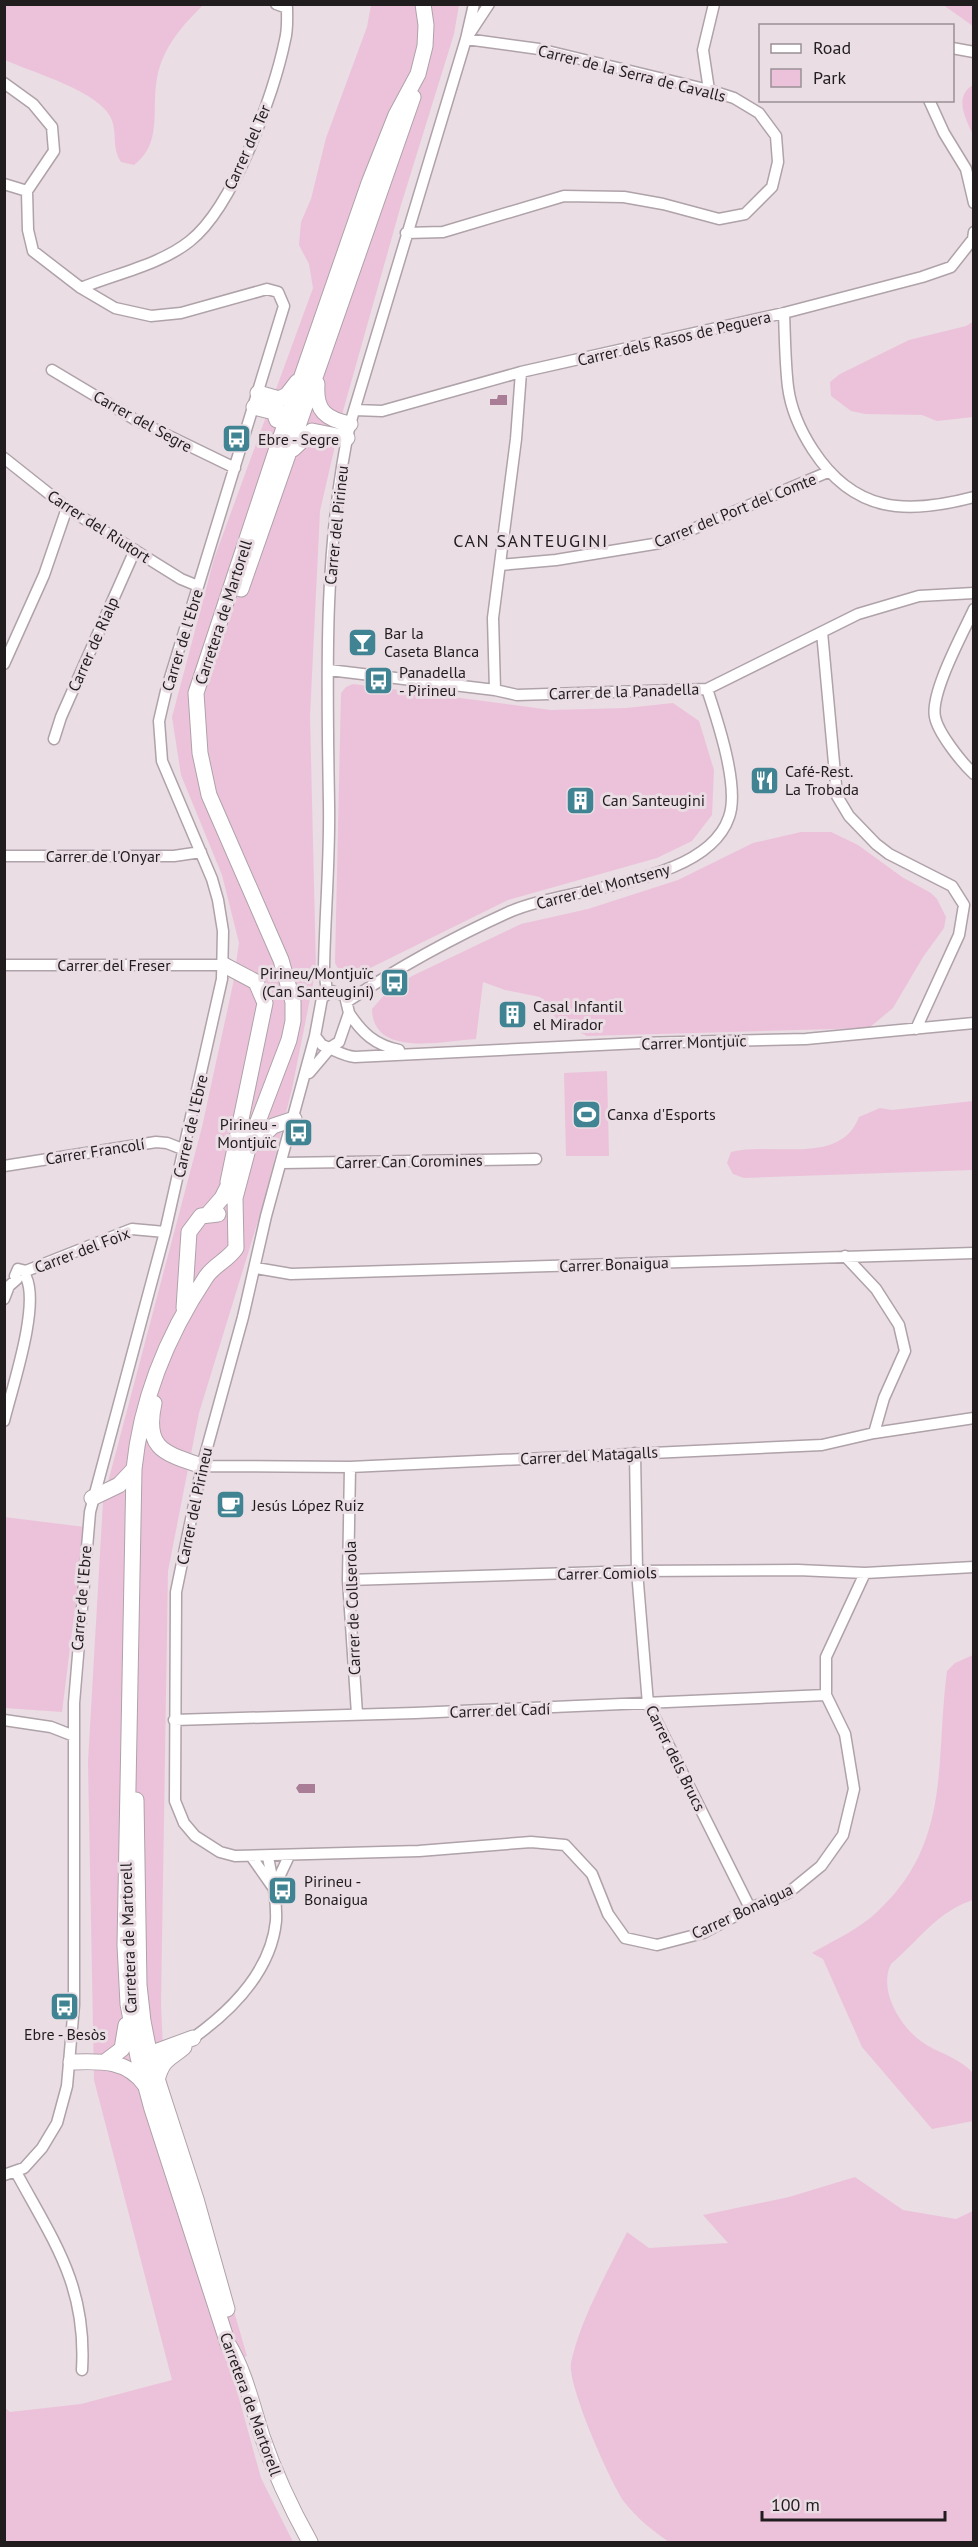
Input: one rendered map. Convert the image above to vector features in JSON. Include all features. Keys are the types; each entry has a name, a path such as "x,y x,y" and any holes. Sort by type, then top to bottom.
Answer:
{"main road":[{"name":"Carretera de Martorell","path":"208,1214 222,1198 248,1149 289,1040 293,1002 281,960 208,795 200,753 196,693 278,445 291,411 311,371 373,173 396,115 418,74 425,46 426,25 423,4"},
{"path":"278,445 277,405 311,371"},
{"path":"311,371 320,410 331,420 351,424"},
{"path":"198,718 286,459 311,371"},
{"path":"256,400 291,411 294,421 278,467 276,488"},
{"path":"286,459 297,443 312,431 351,424"},
{"path":"224,965 256,982 265,1003 228,1184"},
{"path":"184,1310 210,1272 236,1248 234,1198 248,1149 273,1126 294,1119"},
{"path":"184,1310 191,1226 201,1216 208,1214 224,1216 234,1226"},
{"path":"189,1246 198,1258 205,1262 224,1260"},
{"name":"Carretera de Martorell","path":"184,1310 144,1407 134,1469 131,1737 126,1839 129,2010 152,2084 152,2109 228,2344 238,2361 282,2489 310,2542"},
{"path":"163,1360 151,1418 151,1433 164,1451 202,1466"},
{"path":"92,1498 119,1485 134,1469"},
{"path":"131,1737 137,1830 139,1985 152,2084 218,2275 238,2361"},
{"path":"106,2061 119,2053 125,2044 129,2010"},
{"path":"129,2010 137,2038 150,2057 147,2068 153,2093 152,2109"},
{"path":"144,2027 154,2041 169,2052"},
{"path":"150,2057 169,2052 193,2038"},
{"path":"152,2084 169,2052"},
{"path":"71,2062 106,2061 130,2070 152,2084"}],"street":[{"name":"Carrer del Ter","path":"81,288 159,258 190,241 210,219 235,179 271,91 286,38 287,8 276,4"},
{"name":"Carrer del Pirineu","path":"251,1856 220,1852 195,1836 184,1822 175,1801 176,1592 202,1466 256,1268 266,1216 305,1081 322,999 327,992 324,968 329,806 326,726 334,513 351,424 406,233 466,39 474,4"},
{"path":"466,39 489,4"},
{"path":"709,90 703,50 714,4"},
{"name":"Carrer de la Serra de Cavalls","path":"406,233 442,232 564,196 624,196 718,219 746,214 772,188 778,162 776,136 759,113 734,98 539,49 466,39"},
{"path":"954,48 974,52"},
{"path":"4,83 33,104 52,127 54,152 27,191 28,230 33,251 81,288"},
{"path":"930,102 944,133 966,169 974,204"},
{"path":"4,184 27,191"},
{"name":"Carrer dels Rasos de Peguera","path":"351,424 382,411 521,372 783,313 951,267 973,238 974,232"},
{"name":"Carrer de l'Ebre","path":"16,2172 36,2156 57,2123 71,2062 74,2005 74,1736 77,1645 92,1498 165,1232 218,1006 224,965 223,931 218,900 201,852 162,761 159,735 166,691 284,311 282,297 278,292 259,291 181,313 151,316 115,308 81,288"},
{"path":"783,313 788,388 794,413 800,430 828,472 853,492 881,505 938,506 974,497"},
{"name":"Carrer del Segre","path":"52,370 134,419 236,468"},
{"path":"495,690 494,618 516,439 521,372"},
{"name":"Carrer del Riutort","path":"4,458 67,508 181,579 198,586"},
{"name":"Carrer del Port del Comte","path":"500,565 556,560 660,543 828,472"},
{"path":"4,664 44,575 67,508"},
{"name":"Carrer de Rialp","path":"54,740 61,717 135,550"},
{"name":"Carrer de la Panadella","path":"329,670 495,690 517,695 707,689 858,614 919,596 974,593"},
{"path":"974,609 939,687 935,717 959,760 974,774"},
{"path":"822,632 837,796 849,816 876,844 889,854 952,886 964,905 959,935 916,1029"},
{"name":"Carrer del Montseny","path":"348,1001 392,973 509,912 680,865 716,841 730,816 731,786 726,755 707,689"},
{"name":"Carrer de l'Onyar","path":"4,856 174,856 201,852"},
{"name":"Carrer del Freser","path":"4,965 224,965"},
{"path":"327,992 337,991 348,1001"},
{"name":"Carrer del Pirineu","path":"305,1081 312,1068 342,1038 349,1013 348,1001"},
{"path":"349,1013 359,1029 371,1040 383,1046 411,1052"},
{"name":"Carrer Montjuïc","path":"331,1047 343,1055 355,1057 411,1052 806,1039 974,1023"},
{"path":"315,1036 322,1045 331,1047"},
{"name":"Carrer Francolí","path":"4,1166 156,1142 167,1143 185,1150"},
{"name":"Carrer Can Coromines","path":"282,1163 536,1159"},
{"name":"Carrer del Foix","path":"18,1276 132,1229 165,1232"},
{"name":"Carrer Bonaigua","path":"256,1268 291,1274 974,1253"},
{"path":"845,1257 876,1289 899,1325 905,1351 884,1398 874,1433"},
{"path":"4,1299 9,1286 18,1276 30,1293 29,1318 4,1421"},
{"name":"Carrer del Matagalls","path":"202,1466 350,1467 822,1445 874,1433 974,1418"},
{"name":"Carrer dels Brucs","path":"635,1453 637,1571 648,1704 750,1908"},
{"name":"Carrer de Collserola","path":"350,1467 348,1580 357,1714"},
{"path":"865,1573 974,1567"},
{"name":"Carrer Comiols","path":"348,1580 637,1571 798,1570 865,1573"},
{"name":"Carrer Bonaigua","path":"251,1856 419,1851 531,1842 565,1845 592,1874 608,1914 625,1938 657,1945 704,1933 750,1908 788,1893 821,1866 843,1835 854,1789 845,1734 826,1695 826,1657 865,1573"},
{"name":"Carrer del Cadí","path":"174,1720 648,1704 826,1695"},
{"path":"4,1720 51,1727 74,1736"},
{"path":"251,1856 274,1889"},
{"path":"274,1889 289,1856"},
{"path":"193,2038 241,1996 264,1960 276,1921 274,1889 268,1857"},
{"path":"4,2175 16,2172 70,2273 83,2328 82,2370"}],"green space":[{"path":"5,4 203,5 181,29 164,56 155,90 154,125 149,147 134,165 121,162 116,151 111,118 93,99 63,83 5,60"},
{"path":"371,5 459,5 454,34 401,205 343,411 320,511 310,716 316,969 292,1089 262,1208 199,1413 168,1571 161,2004 164,2071 247,2356 229,2362 261,2478 293,2542 5,2542 4,2407 10,2412 81,2404 172,2380 94,2080 88,1762 103,1501 202,1127 233,984 239,943 222,875 181,775 172,717 214,559 313,288 309,264 299,245 301,222 311,199 326,138 367,27"},
{"path":"944,5 973,5 973,26 946,7"},
{"path":"973,85 973,135 962,102 967,90"},
{"path":"973,322 973,417 937,421 922,415 865,414 851,411 831,396 830,382 840,374 909,340 966,326"},
{"path":"353,684 551,710 626,708 673,703 699,721 714,770 712,815 692,841 657,858 508,900 352,977 341,974 335,963 341,693"},
{"path":"801,832 831,832 858,845 902,877 931,893 937,899 946,917 944,928 923,957 893,1008 869,1028 587,1036 559,1022 540,997 505,990 483,982 476,1039 428,1043 396,1041 384,1035 375,1024 372,1009 386,993 412,976 521,924 588,909 678,880 753,843"},
{"name":"Canxa d'Esports","path":"607,1071 609,1156 566,1156 564,1073"},
{"path":"973,1101 973,1170 744,1178 733,1174 727,1163 731,1152 747,1149 803,1149 837,1142 850,1132 859,1117 880,1108 892,1110"},
{"path":"4,1517 85,1527 62,1712 5,1708"},
{"path":"973,1655 973,1900 939,1919 891,1964 887,1985 893,2007 906,2027 922,2042 962,2063 973,2073 973,2121 932,2129 862,2047 823,1959 812,1953 855,1929 878,1911 902,1885 918,1857 929,1828 936,1799 947,1671 955,1663"},
{"path":"855,2177 903,2210 956,2219 973,2211 973,2542 669,2542 635,2514 618,2492 591,2434 572,2375 571,2363 581,2330 627,2232 649,2248 728,2243 703,2215 789,2197"}],"shaded area":[{"path":"498,395 507,395 507,405 490,405 490,399 497,399"},
{"path":"299,1784 315,1784 315,1793 299,1793 296,1788"}],"place":[{"name":"Ebre - Segre","path":"237,439"},
{"name":"Bar la Caseta Blanca","path":"363,642"},
{"name":"Panadella - Pirineu","path":"378,681"},
{"name":"Café-Rest. La Trobada","path":"764,780"},
{"name":"Can Santeugini","path":"581,800"},
{"name":"Pirineu/Montjuïc (Can Santeugini)","path":"395,982"},
{"name":"Casal Infantil el Mirador","path":"512,1015"},
{"name":"Canxa d'Esports","path":"586,1114"},
{"name":"Pirineu - Montjuïc","path":"298,1133"},
{"name":"Jesús López Ruiz","path":"231,1505"},
{"name":"Pirineu - Bonaigua","path":"283,1890"},
{"name":"Ebre - Besòs","path":"65,2006"}],"district":[{"name":"CAN SANTEUGINI","path":"531,541"}]}
